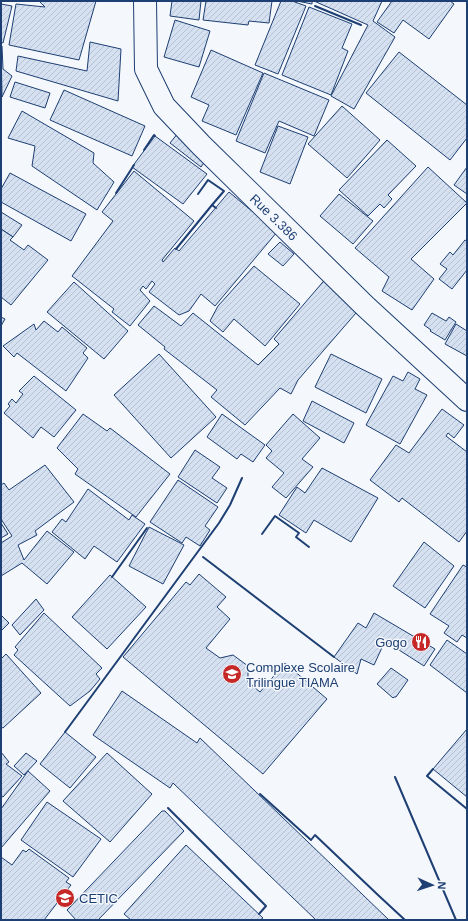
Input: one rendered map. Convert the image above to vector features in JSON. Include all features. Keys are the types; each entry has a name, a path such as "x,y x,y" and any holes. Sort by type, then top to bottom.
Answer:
{"street":[{"name":"Rue 3.386","path":"140,4 146,69 164,106 201,145 360,300 467,400"}],"building":[{"path":"39,1 96,1 79,60 9,45 16,4 45,7"},
{"path":"172,1 201,1 199,20 170,16"},
{"path":"206,1 272,1 269,23 249,21 248,25 203,20"},
{"path":"281,1 292,1 306,6 278,74 255,65"},
{"path":"297,1 312,1 312,4"},
{"path":"314,1 382,1 373,21 395,37 354,109 331,96 368,25"},
{"path":"392,1 450,1 454,4 429,39 403,20 394,33 377,22"},
{"path":"1,4 12,6 3,43 1,42"},
{"path":"309,7 352,24 342,48 348,51 331,95 282,75"},
{"path":"175,20 210,31 199,67 164,57"},
{"path":"90,42 121,49 118,101 16,71 18,56 87,71"},
{"path":"1,46 3,69 12,76 2,97"},
{"path":"211,50 263,73 236,135 202,121 209,105 191,97"},
{"path":"399,52 467,105 467,138 450,160 366,93"},
{"path":"264,73 329,100 314,136 279,121 265,153 236,141"},
{"path":"15,82 50,93 45,108 10,97"},
{"path":"64,90 145,126 132,156 50,120"},
{"path":"342,106 380,140 347,178 308,144"},
{"path":"22,111 94,153 93,163 114,182 97,210 32,166 35,146 8,138"},
{"path":"278,126 308,137 290,184 260,172"},
{"path":"178,133 206,160 201,167 170,143"},
{"path":"155,136 207,174 183,204 132,167"},
{"path":"387,140 416,166 388,195 392,199 384,208 380,204 368,216 339,190"},
{"path":"428,167 467,203 411,259 434,279 412,310 382,291 389,277 355,248"},
{"path":"467,167 467,194 454,185"},
{"path":"134,171 194,221 162,260 163,262 175,248 179,251 229,192 277,232 215,306 201,294 189,311 179,315 149,292 155,284 152,281 146,289 143,286 140,290 150,301 130,326 112,312 114,309 72,276 113,221 102,212"},
{"path":"10,173 86,214 71,241 1,202 1,189"},
{"path":"339,194 373,221 353,244 320,216"},
{"path":"1,212 22,225 13,237 1,229"},
{"path":"1,229 13,237 10,240 24,250 28,245 48,260 11,305 1,297"},
{"path":"465,240 467,241 467,270 452,289 439,279 447,269 440,264 450,252 453,255"},
{"path":"280,242 294,254 283,266 268,254"},
{"path":"254,266 300,304 265,346 234,319 223,332 210,321 218,306"},
{"path":"328,276 362,306 298,380 291,394 280,388 245,425 211,397 217,390 164,349 165,347 138,325 154,306 181,326 193,313 258,365 279,344 274,339"},
{"path":"74,282 128,331 104,359 47,312"},
{"path":"432,313 446,321 449,317 456,322 445,340 430,331 431,330 424,325"},
{"path":"1,317 5,319 1,326"},
{"path":"44,321 58,332 62,327 87,348 83,353 88,358 66,391 17,353 14,357 3,346 34,324 36,330"},
{"path":"456,324 467,331 467,356 445,344"},
{"path":"159,354 216,417 171,458 114,395"},
{"path":"331,354 382,379 366,413 315,387"},
{"path":"408,372 420,379 415,389 427,395 400,444 366,425 393,376 403,381"},
{"path":"34,376 76,410 54,437 41,427 33,438 4,413 10,406 8,404 12,399 16,403 23,394 19,391"},
{"path":"312,401 354,423 344,443 303,421"},
{"path":"442,409 464,425 454,438 448,433 446,436 467,452 467,531 459,542 402,498 399,502 370,480 396,445 409,453"},
{"path":"83,414 107,431 110,428 170,474 136,517 75,474 78,469 57,448"},
{"path":"222,414 265,445 253,462 241,454 237,459 207,437"},
{"path":"293,414 320,438 302,459 313,467 286,498 272,487 284,473 266,458 272,451 266,445"},
{"path":"195,450 220,467 212,478 227,488 217,503 178,477"},
{"path":"45,465 74,502 35,531 37,535 18,545 24,560 47,531 74,552 47,584 22,563 1,576 1,543 12,536 1,519 1,485 4,483 9,490"},
{"path":"322,468 378,498 351,542 314,520 306,533 279,515 297,487 305,493"},
{"path":"178,480 218,507 205,526 210,530 200,546 186,537 182,543 150,522"},
{"path":"88,489 129,520 132,515 145,524 117,562 94,546 85,559 52,532 62,519 66,522"},
{"path":"1,523 8,534 1,538"},
{"path":"149,527 184,545 163,584 129,566"},
{"path":"424,542 454,566 425,608 393,586"},
{"path":"463,565 467,567 467,638 462,635 457,642 444,633 449,626 430,614"},
{"path":"199,574 226,597 217,607 230,619 206,648 220,658 233,655 248,666 248,682 260,692 285,663 327,699 263,774 123,657 186,582 190,585"},
{"path":"110,575 146,607 107,649 72,617"},
{"path":"36,599 44,610 20,635 12,625"},
{"path":"44,613 102,668 96,674 100,679 90,691 70,706 14,655 18,650 15,647"},
{"path":"374,613 435,649 424,666 385,641 374,665 361,659 357,674 334,657 358,623 366,628"},
{"path":"1,615 9,623 1,631"},
{"path":"447,640 467,654 467,693 430,665"},
{"path":"6,654 41,693 3,728 1,727 1,659"},
{"path":"391,668 408,680 396,697 393,698 377,684"},
{"path":"122,691 197,743 200,738 389,920 316,920 173,783 170,788 93,735"},
{"path":"467,729 467,797 433,769"},
{"path":"65,732 96,757 70,788 40,764"},
{"path":"1,752 9,762 6,764 22,776 3,797 1,796"},
{"path":"26,753 37,761 24,775 14,766"},
{"path":"107,753 152,794 110,842 63,801"},
{"path":"28,771 50,791 1,848 1,809"},
{"path":"47,802 101,839 73,877 21,840"},
{"path":"162,811 165,811 184,831 98,920 76,920 67,910"},
{"path":"186,845 263,918 260,920 131,920 124,914"},
{"path":"29,849 69,878 66,882 71,885 44,920 1,920 1,857 12,865 23,850 26,852"}],"wall":[{"path":"315,6 361,25"},
{"path":"144,150 154,135 155,136"},
{"path":"116,193 134,165"},
{"path":"198,194 208,180 224,191 212,205"},
{"path":"176,249 212,205 216,208"},
{"path":"65,732 219,523 230,505 242,478"},
{"path":"262,534 275,516 299,533 296,537 309,547"},
{"path":"112,577 147,528"},
{"path":"203,557 334,657"},
{"path":"433,769 427,776 467,809"},
{"path":"395,777 456,920"},
{"path":"260,794 311,840 315,835 405,920"},
{"path":"168,808 266,906 259,914"}],"place":[{"name":"Gogo","path":"421,642"},
{"name":"Complexe Scolaire Trilingue TIAMA","path":"232,674"},
{"name":"CETIC","path":"65,898"}]}
